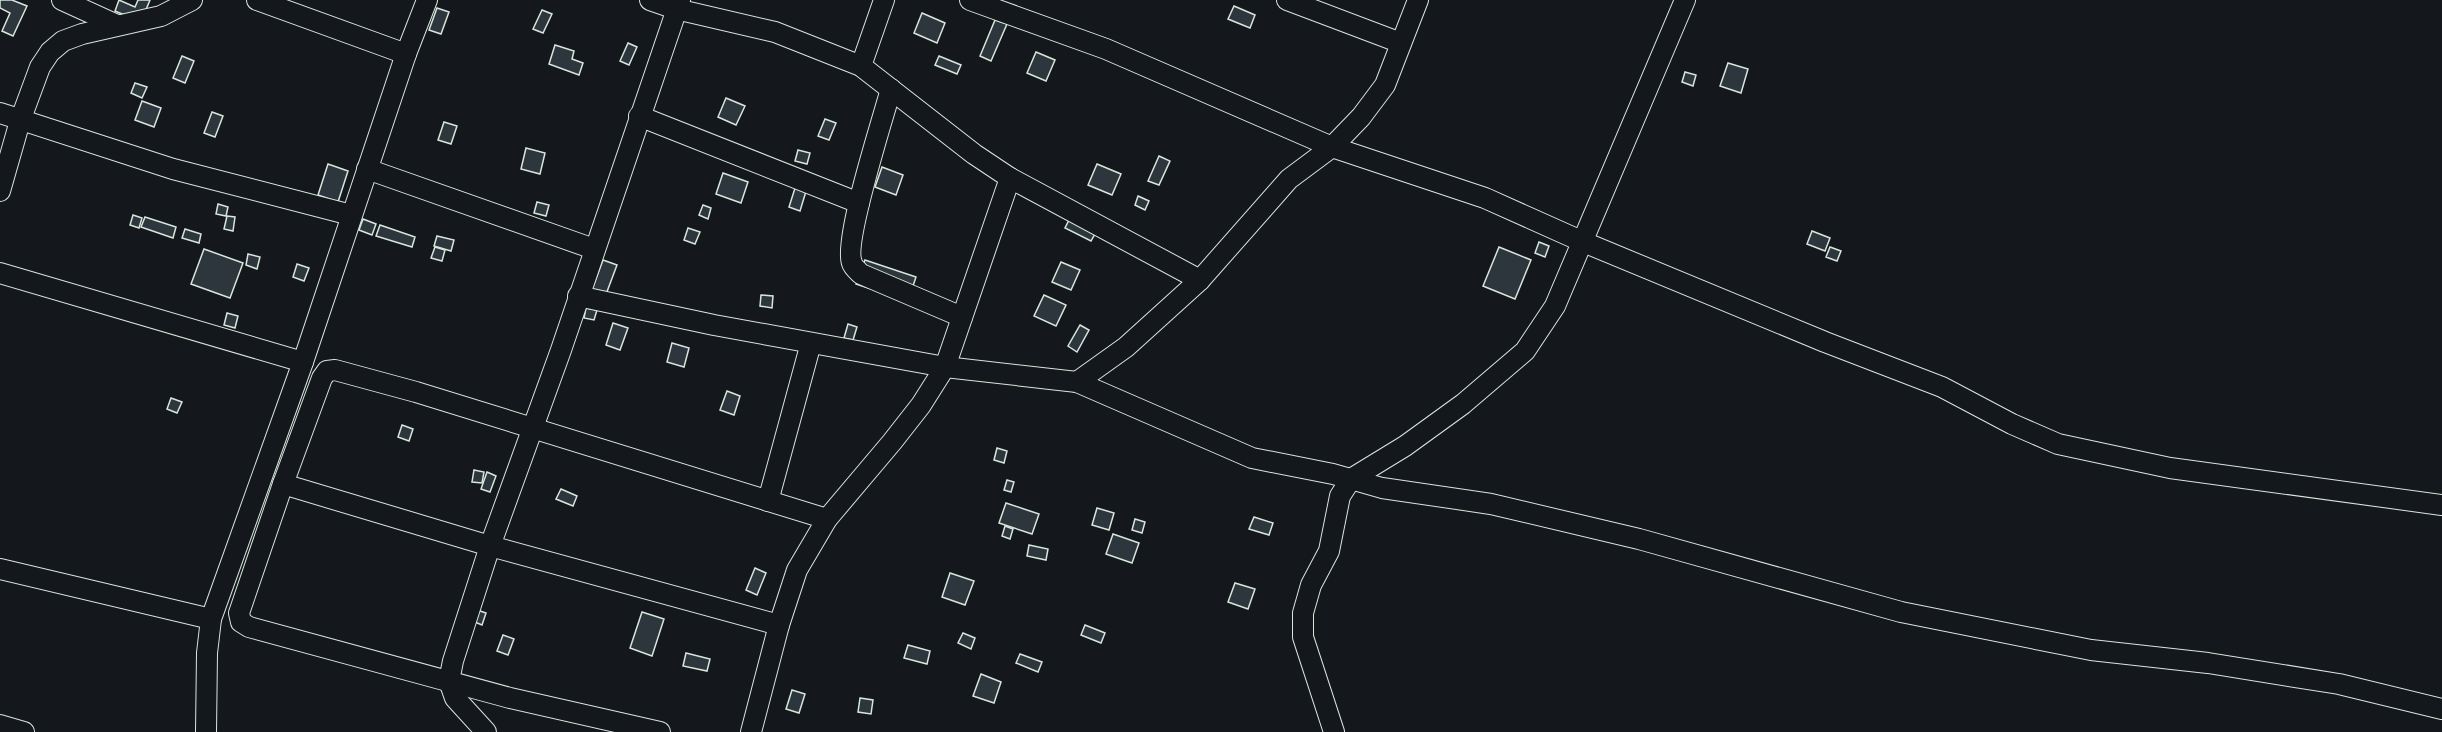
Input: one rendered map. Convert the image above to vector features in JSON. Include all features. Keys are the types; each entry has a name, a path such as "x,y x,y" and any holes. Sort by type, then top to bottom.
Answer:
{"street":[{"path":"62,0 117,25"},
{"path":"0,191 20,121 40,67 51,52 63,42 82,34 161,16 192,0"},
{"path":"257,0 406,54"},
{"path":"206,732 207,653 211,619 303,362 406,54 428,0"},
{"path":"651,0 678,4 776,32 861,66 974,154 1010,178 1200,280"},
{"path":"861,66 884,0"},
{"path":"970,0 1106,49 1332,147 1485,198 1581,241 1825,342 1942,387 2012,424 2058,444 2170,468 2442,505"},
{"path":"1287,0 1401,43"},
{"path":"1077,382 1126,347 1200,280 1289,179 1332,147 1361,117 1385,84 1418,0"},
{"path":"1334,732 1303,637 1303,613 1311,585 1329,551 1340,496 1351,479 1415,439 1463,404 1525,351 1555,306 1685,0"},
{"path":"486,732 462,707 449,681 456,651 490,546 533,429 678,4"},
{"path":"891,89 859,203 851,249 852,262 861,274 962,317"},
{"path":"0,113 173,169 351,215"},
{"path":"639,116 859,203"},
{"path":"367,169 594,249"},
{"path":"751,732 779,625 797,570 827,519 921,405 945,368 1010,178"},
{"path":"0,273 303,362"},
{"path":"578,296 945,368 1077,382 1252,458 1382,488 1491,504 1639,538 1901,612 2091,650 2208,663 2339,684 2442,709"},
{"path":"768,501 811,343"},
{"path":"660,732 510,698 249,627 241,622 239,613 283,484 322,378 327,371 335,370 406,389 827,519"},
{"path":"283,484 490,546 779,625"},
{"path":"0,569 211,619"},
{"path":"0,725 24,732"}],"building":[{"path":"0,0 12,0 27,6 13,36 2,31 10,13 0,8"},
{"path":"119,0 135,7 138,0 150,0 141,22 115,11"},
{"path":"1234,6 1255,15 1250,28 1228,19"},
{"path":"437,8 449,12 441,34 429,30"},
{"path":"542,10 552,14 543,33 533,29"},
{"path":"922,13 945,23 937,43 914,33"},
{"path":"995,20 1007,24 991,61 980,56"},
{"path":"628,43 637,47 629,65 620,61"},
{"path":"555,45 574,51 572,59 583,63 579,75 549,64"},
{"path":"1036,52 1055,60 1046,81 1027,73"},
{"path":"182,56 194,61 185,83 173,78"},
{"path":"939,56 961,65 957,74 935,65"},
{"path":"1728,63 1748,69 1741,93 1720,86"},
{"path":"1685,72 1696,75 1693,86 1682,82"},
{"path":"135,83 147,87 142,98 131,93"},
{"path":"726,98 745,106 736,125 718,117"},
{"path":"142,101 161,108 154,127 135,120"},
{"path":"212,112 223,116 215,137 204,133"},
{"path":"825,119 836,123 829,140 818,136"},
{"path":"444,122 457,126 451,144 438,140"},
{"path":"526,148 545,153 540,174 521,169"},
{"path":"798,150 810,153 807,164 795,161"},
{"path":"1159,156 1170,161 1159,185 1148,181"},
{"path":"328,164 348,171 338,202 318,195"},
{"path":"1097,164 1121,174 1112,195 1088,185"},
{"path":"882,167 903,175 896,195 875,187"},
{"path":"723,173 748,182 741,203 716,194"},
{"path":"796,185 807,188 800,211 789,207"},
{"path":"1138,196 1149,201 1145,210 1135,205"},
{"path":"537,202 549,205 546,216 534,213"},
{"path":"218,204 228,207 226,216 216,214"},
{"path":"703,205 711,208 708,219 699,215"},
{"path":"133,215 142,218 139,228 130,225"},
{"path":"227,216 235,217 233,231 224,229"},
{"path":"145,217 176,227 173,238 141,227"},
{"path":"1070,218 1096,232 1091,241 1065,228"},
{"path":"363,219 376,224 372,235 359,230"},
{"path":"380,225 415,237 412,247 376,236"},
{"path":"688,228 700,232 695,244 684,240"},
{"path":"185,229 201,234 199,243 182,238"},
{"path":"1812,231 1830,238 1825,251 1807,244"},
{"path":"437,236 454,240 451,251 434,246"},
{"path":"1539,242 1549,246 1545,257 1535,253"},
{"path":"435,247 445,250 442,261 431,258"},
{"path":"1499,247 1531,260 1515,299 1483,286"},
{"path":"1830,247 1841,251 1837,261 1826,257"},
{"path":"204,249 243,263 230,298 191,284"},
{"path":"248,254 260,257 257,269 246,265"},
{"path":"603,260 617,265 605,297 591,292"},
{"path":"865,260 916,277 908,301 856,284"},
{"path":"1061,262 1080,270 1071,290 1052,282"},
{"path":"297,264 309,268 304,281 293,277"},
{"path":"761,295 773,296 772,308 760,306"},
{"path":"1044,295 1066,305 1056,326 1034,316"},
{"path":"586,308 597,310 594,320 584,318"},
{"path":"227,313 238,316 235,328 224,325"},
{"path":"613,323 628,328 620,350 606,345"},
{"path":"848,324 857,327 853,340 844,338"},
{"path":"1080,325 1089,330 1077,352 1068,346"},
{"path":"672,343 689,348 684,367 667,362"},
{"path":"727,391 740,396 734,415 720,410"},
{"path":"171,398 182,402 177,413 167,409"},
{"path":"402,425 413,429 409,441 398,437"},
{"path":"997,448 1007,451 1004,463 994,460"},
{"path":"474,470 484,472 482,483 472,482"},
{"path":"487,472 496,476 490,492 481,489"},
{"path":"1007,480 1014,482 1011,492 1004,490"},
{"path":"561,489 577,496 573,506 556,499"},
{"path":"1006,503 1039,514 1032,534 999,523"},
{"path":"1097,508 1114,513 1109,530 1092,525"},
{"path":"1254,517 1273,523 1269,535 1249,529"},
{"path":"1135,519 1145,522 1142,533 1132,530"},
{"path":"1005,526 1013,529 1010,539 1002,536"},
{"path":"1113,534 1139,543 1132,563 1106,554"},
{"path":"1029,545 1048,549 1046,560 1027,556"},
{"path":"755,568 766,573 757,595 746,590"},
{"path":"950,573 974,581 965,605 942,597"},
{"path":"1235,583 1255,589 1248,609 1228,602"},
{"path":"474,609 486,613 482,625 470,620"},
{"path":"642,612 664,619 652,656 630,648"},
{"path":"1085,625 1105,633 1101,643 1081,635"},
{"path":"963,633 975,638 971,649 958,643"},
{"path":"503,635 514,639 508,655 497,651"},
{"path":"908,645 930,651 927,664 904,658"},
{"path":"686,653 710,659 707,671 683,666"},
{"path":"1020,654 1042,662 1038,672 1016,663"},
{"path":"981,674 1001,682 994,703 973,696"},
{"path":"792,690 805,694 799,713 786,709"},
{"path":"860,698 873,700 871,714 858,712"}]}
